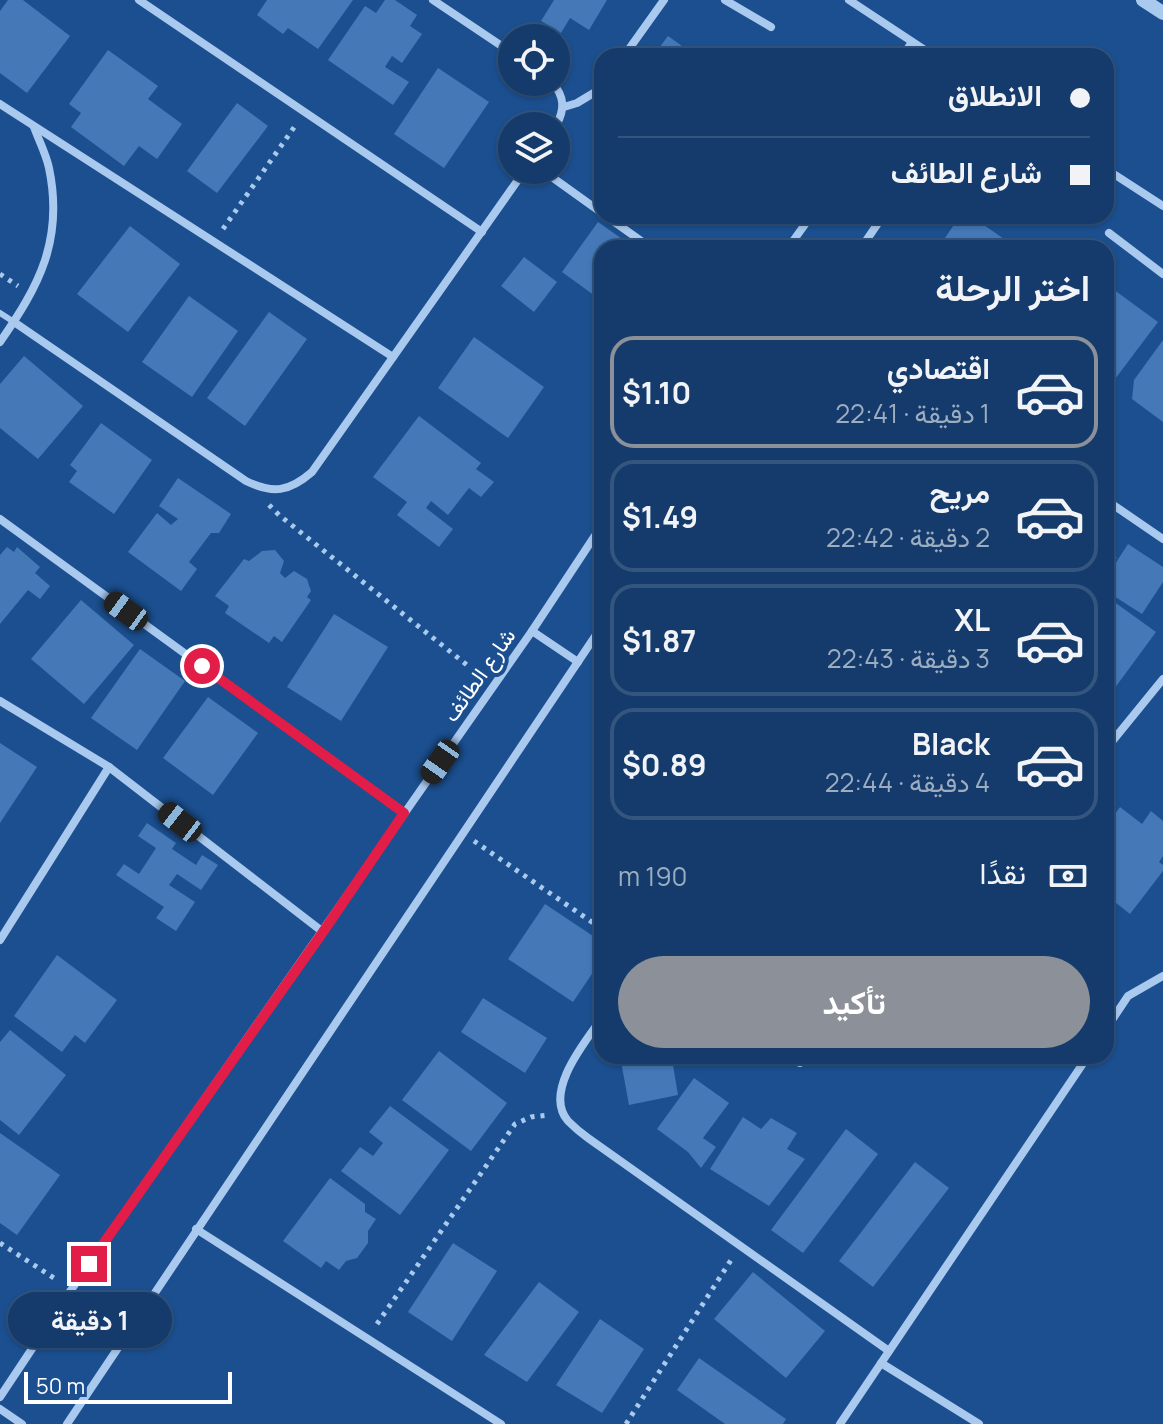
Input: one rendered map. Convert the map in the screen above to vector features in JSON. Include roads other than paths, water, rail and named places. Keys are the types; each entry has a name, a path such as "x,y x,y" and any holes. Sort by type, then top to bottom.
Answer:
{"street":[{"path":"139,0 482,232"},
{"path":"433,0 498,44"},
{"path":"630,48 664,0"},
{"path":"725,0 771,27"},
{"path":"849,0 921,48"},
{"path":"1143,0 1163,13"},
{"path":"908,48 912,42"},
{"path":"564,107 594,93"},
{"path":"561,96 562,112"},
{"path":"0,104 393,357"},
{"path":"0,342 32,295 48,254 53,211 49,167 33,127"},
{"path":"1114,174 1163,206"},
{"path":"14,322 246,481 262,489 281,490 299,484 312,472 515,184"},
{"path":"562,184 594,207"},
{"path":"618,224 640,240"},
{"path":"1109,233 1163,274"},
{"path":"1114,505 1163,539"},
{"path":"0,519 404,813"},
{"name":"شارع الطائف","path":"0,1397 594,537"},
{"path":"532,631 578,662"},
{"path":"67,1424 594,638"},
{"path":"1114,739 1163,679"},
{"path":"0,701 109,767 323,932"},
{"path":"0,940 109,767"},
{"path":"1114,1017 1128,996 1163,976"},
{"path":"594,1030 572,1062 559,1090 565,1119 889,1351"},
{"path":"840,1424 1083,1064"},
{"path":"196,1229 501,1424"},
{"path":"881,1363 979,1424"},
{"path":"0,1409 22,1424"}],"lane":[{"path":"0,313 14,322"}]}
